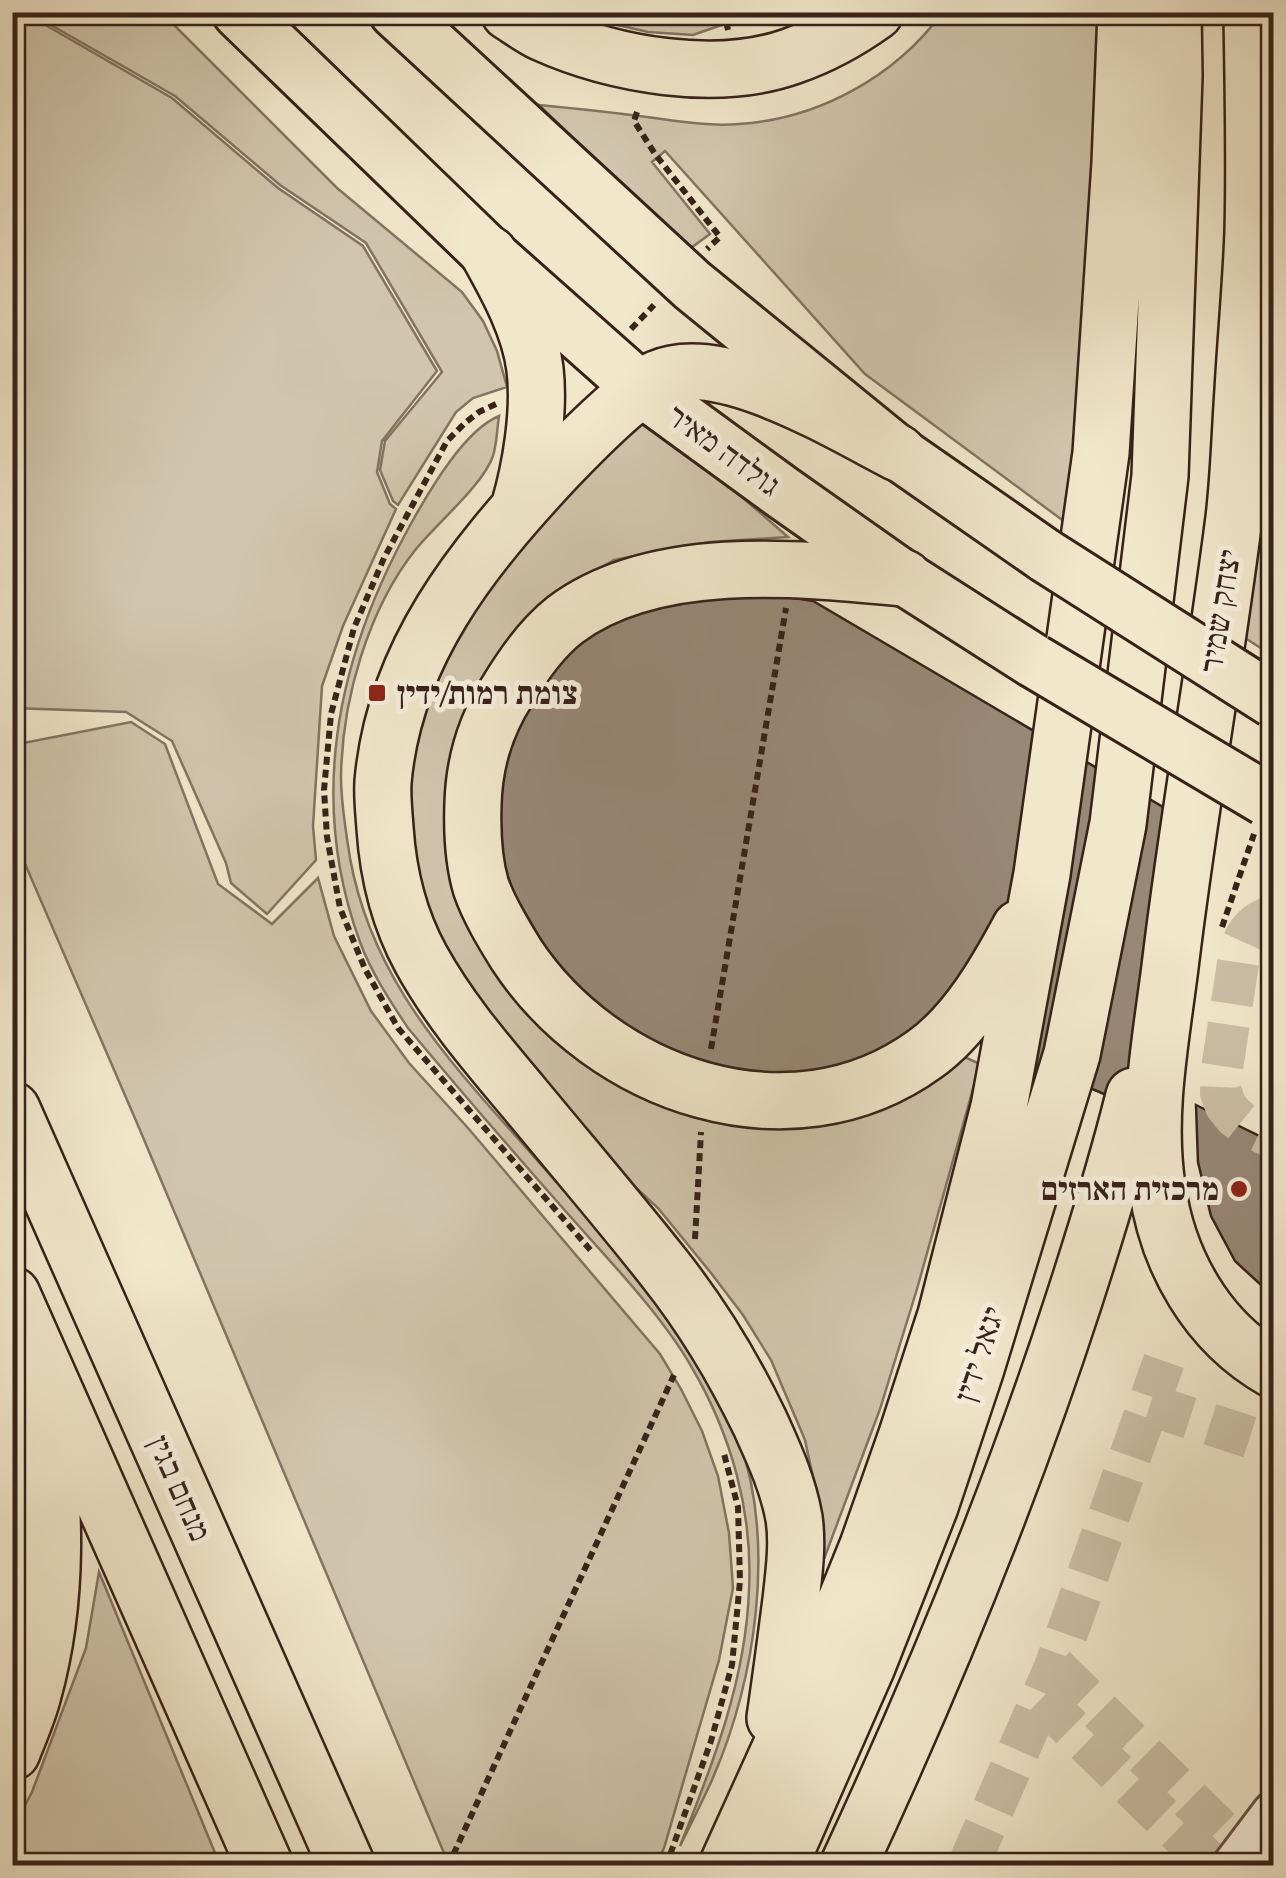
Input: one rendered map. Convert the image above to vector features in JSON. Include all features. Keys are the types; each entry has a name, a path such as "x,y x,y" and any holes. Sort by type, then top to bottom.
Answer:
{"highway":[{"path":"510,12 541,32 605,56 695,69 733,68 790,57 874,12"},
{"path":"727,1866 868,1546 946,1315 999,1107 1042,874 1101,453 1126,12"},
{"name":"יגאל ידין","path":"778,1866 868,1666 930,1506 1072,1054 1118,824 1160,476 1173,12"},
{"name":"יצחק שמיר","path":"1184,848 1234,516 1252,232 1252,12"},
{"path":"488,254 521,319 535,368 533,437 519,508"},
{"path":"765,1785 795,1566 794,1520 782,1471 735,1372 696,1309 446,1000 419,956 400,911 387,858 383,785 391,730 410,668 443,607 519,508 567,456 641,389 676,373 727,376 775,391 898,452"},
{"path":"904,578 783,569 696,573 657,578 602,598 564,621 524,663 494,712 474,776 472,837 482,887 496,919 527,970 554,1002 631,1062 684,1086 731,1097 776,1101 836,1095 887,1078 928,1052 971,1008 1004,957 1042,874"},
{"path":"1184,848 1155,1102 1156,1185 1162,1218 1196,1297 1221,1331 1255,1360 1274,1370"},
{"path":"848,1866 921,1705 1040,1405 1115,1173 1144,1054 1184,848"},
{"name":"מנחם בגין","path":"12,1110 347,1866"},
{"path":"12,1297 24,1328 41,1399 51,1471 54,1544 49,1619 33,1694 12,1752"},
{"path":"12,1297 265,1866"}],"main road":[{"name":"גולדה מאיר","path":"239,12 488,254 641,389 904,578 1270,801"},
{"path":"396,12 692,284 898,452 1046,556 1274,702"}],"lane":[{"path":"1234,1866 1274,1813"}],"path":[{"path":"661,21 666,12"},
{"path":"636,112 634,121 655,154 720,237 705,252"},
{"path":"710,1050 786,607"},
{"path":"1222,927 1270,801"},
{"path":"694,1257 702,1128"},
{"path":"448,1866 674,1375"}],"shaded area":[{"path":"23,12 172,98 278,188 363,246 437,371 382,441 377,472 390,504 396,509 343,626 322,686 313,826 316,860 267,914 231,883 226,863 172,741 126,712 13,708 12,13"},
{"path":"30,13 162,13 337,188 462,292 483,321 507,387 473,398 456,412 398,505 380,470 385,441 442,372 366,243 280,185 175,96"},
{"path":"598,13 756,13 693,35 648,32 609,23"},
{"path":"942,13 1107,13 1073,528 865,374 665,151 652,162 710,234 688,250 539,105 725,125 797,114 826,104 878,75 902,57"},
{"path":"1273,314 1273,656 1245,638 1262,515"},
{"path":"644,412 788,537 710,542 614,560 555,596 475,695 452,749 445,820 456,891 485,956 868,1108 921,1090 958,1054 980,1064 880,1409 824,1559 817,1496 805,1440 771,1360 711,1273 658,1208 592,1147 458,975 424,903 404,810 414,715 480,583"},
{"path":"499,416 488,467 416,549 371,627 346,717 341,777 344,818 359,896 371,931 405,997 472,1086 672,1316 699,1356 739,1439 757,1522 756,1611 750,1655 727,1741 680,1846 726,1721 747,1623 747,1531 728,1446 705,1392 663,1325 394,1007 360,942 344,887 335,833 338,725 366,621 387,570 439,477 474,434"},
{"path":"131,722 165,744 218,884 272,924 318,878 334,936 371,1011 409,1063 660,1354 702,1431 718,1476 729,1533 733,1588 719,1660 656,1865 449,1865 13,836 13,745"},
{"path":"12,1483 21,1504 13,1610 12,1610"},
{"path":"99,1572 220,1865 13,1865 13,1828 32,1792 86,1648"}],"building":[{"path":"724,594 769,594 813,601 1214,837 1139,1109 943,1025 797,1085 691,1065 626,1032 583,995 546,949 514,894 493,834 503,739 545,663 627,609"},
{"name":"מרכזית הארזים","path":"1196,1105 1274,1143 1274,1297 1235,1261 1211,1216 1198,1162"}],"tunnel":[{"path":"1274,916 1252,928 1240,950 1221,1093 1234,1116 1274,1138"},
{"path":"968,1866 1055,1667 1164,1361"},
{"path":"1150,1405 1274,1445"},
{"path":"1055,1667 1244,1853"},
{"path":"1041,1699 1213,1866"}],"place":[{"name":"צומת רמות/ידין","path":"377,693"},
{"name":"מרכזית הארזים","path":"1239,1189"}]}
